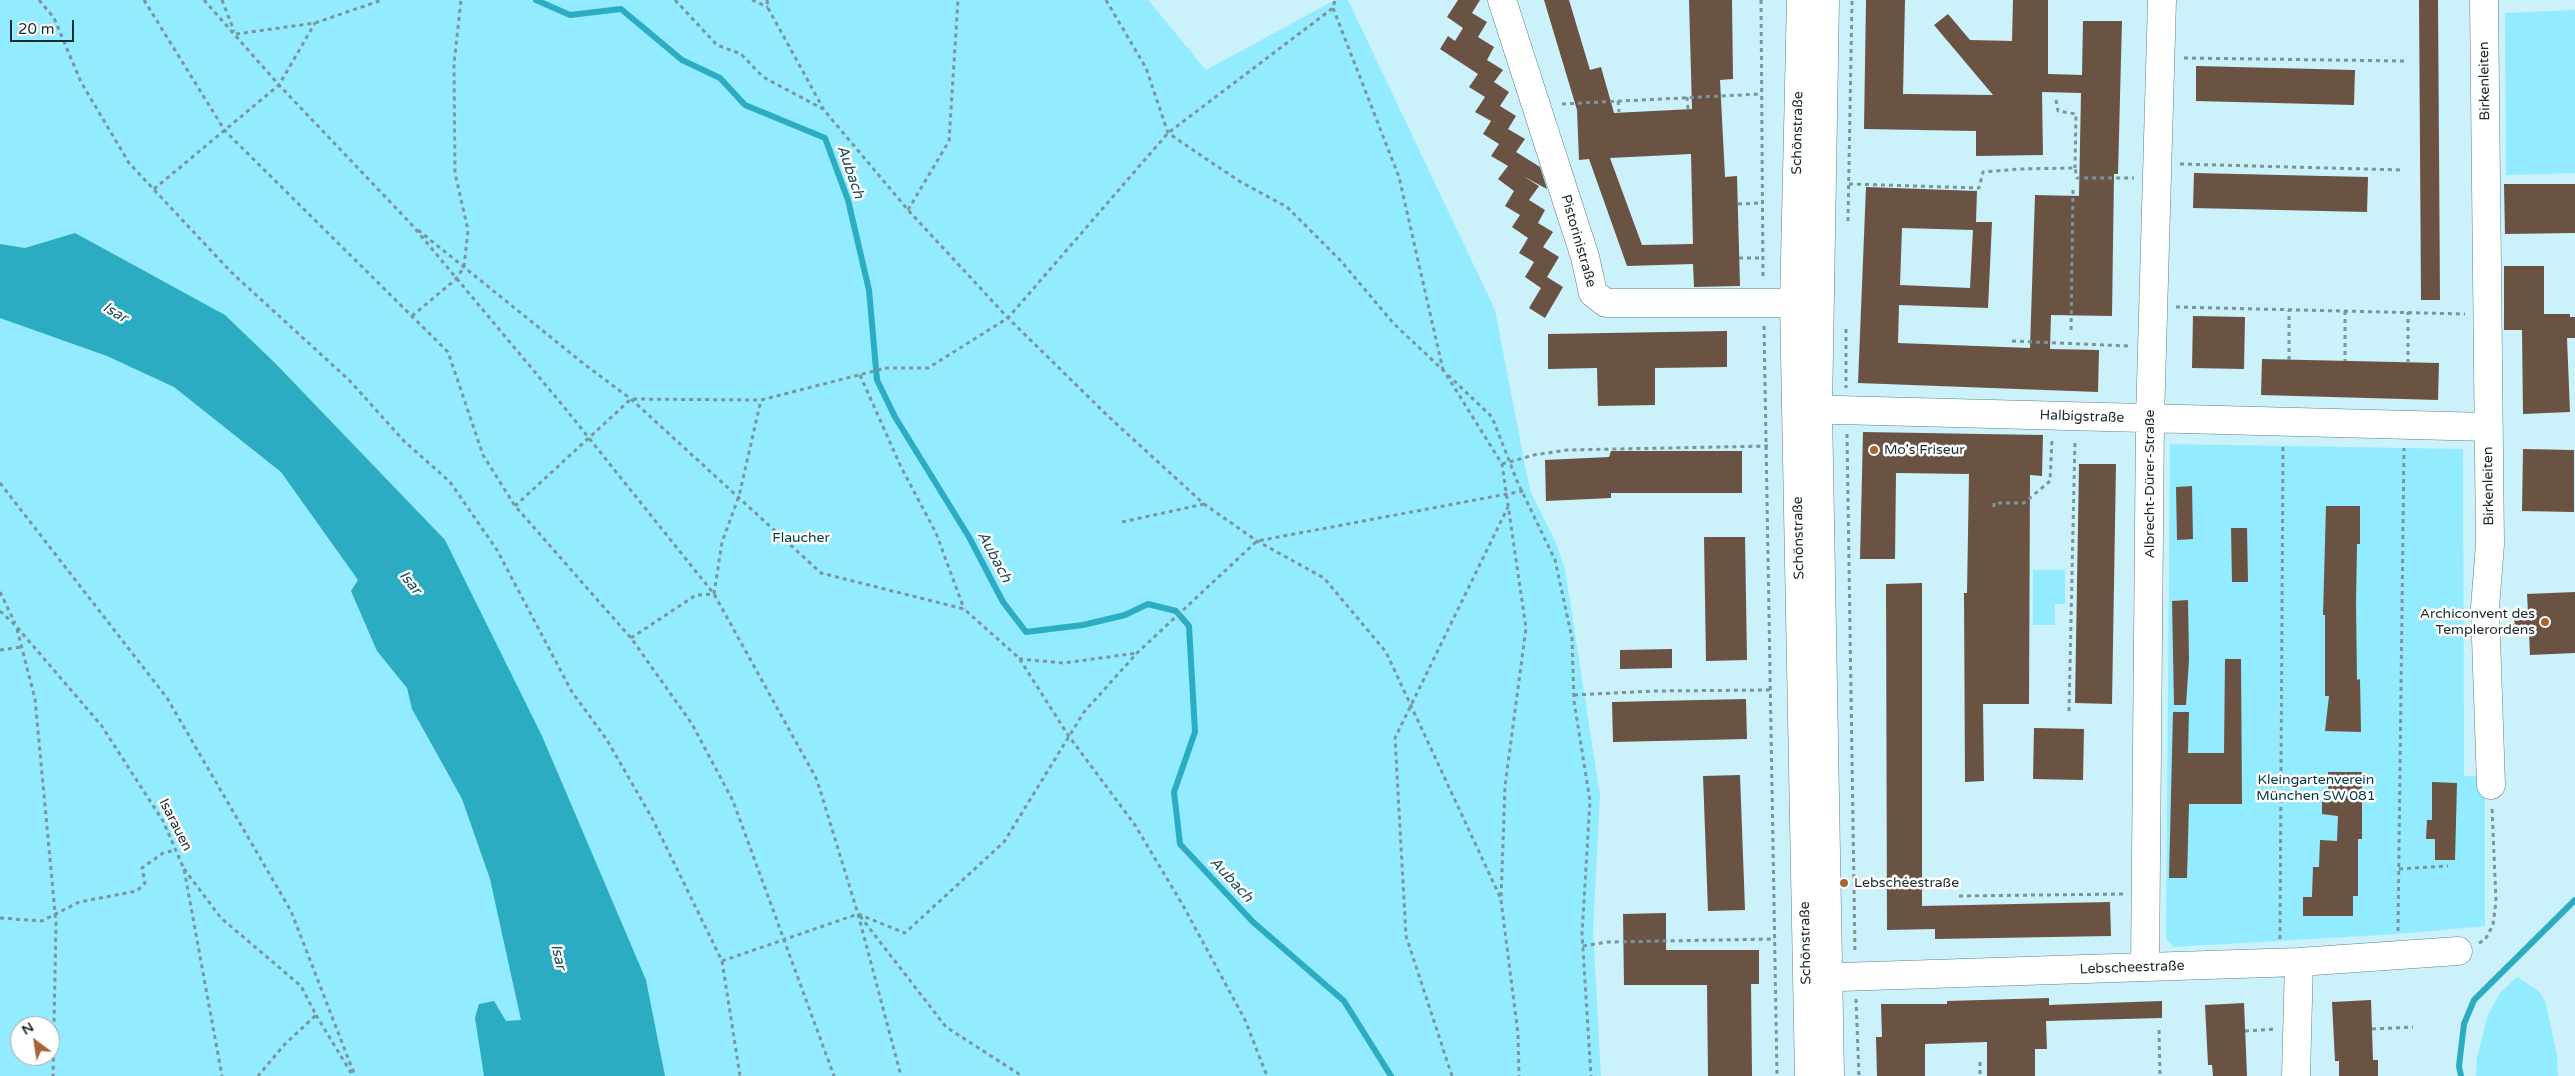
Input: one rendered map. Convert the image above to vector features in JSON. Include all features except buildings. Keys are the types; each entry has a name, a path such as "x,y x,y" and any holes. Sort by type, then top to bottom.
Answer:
{"street":[{"name":"Pistorinistraße","path":"1502,0 1585,257 1593,293 1606,303 1806,303"},
{"name":"Schönstraße","path":"1801,0 1817,978 1809,1076"},
{"name":"Schönstraße","path":"1806,303 1825,0"},
{"name":"Albrecht-Dürer-Straße","path":"2145,967 2150,418 2162,0"},
{"name":"Birkenleiten","path":"2484,0 2490,544 2485,608 2491,785"},
{"name":"Halbigstraße","path":"1807,409 2488,427"},
{"name":"Lebscheestraße","path":"1817,978 2299,962 2458,951"},
{"path":"2296,1076 2299,962"},
{"name":"Schönstraße","path":"1817,978 1830,1076"}],"path":[{"path":"39,0 54,18 81,82 124,154 231,272 342,374 404,440 450,482 497,550 572,692 607,740 652,818 722,961 740,1076"},
{"path":"144,0 225,131 319,227 448,352 483,455 515,506 630,638 692,724 733,801 834,1076"},
{"path":"204,0 279,85 412,225 590,439 714,594 817,780 858,914 901,1076"},
{"path":"222,0 235,34"},
{"path":"235,34 315,23 382,0"},
{"path":"412,316 456,279 464,267 468,230 456,173 454,64 461,0"},
{"path":"675,0 716,45 741,54 763,77 824,110"},
{"path":"752,0 768,8"},
{"path":"767,0 768,8 824,110 908,210 1008,318 1110,418 1204,504 1257,541 1324,578 1386,652 1501,900"},
{"path":"908,210 948,141 958,0"},
{"path":"1106,0 1146,68 1168,133 1239,181 1287,207 1340,260 1394,324 1492,417 1523,492 1555,560 1572,638 1574,695 1590,801 1582,946 1591,1076"},
{"path":"1335,0 1333,8 1399,177 1444,371 1502,464 1526,628 1505,786 1501,900 1518,1034 1520,1076"},
{"path":"1761,0 1760,203 1768,446 1777,1076"},
{"path":"1848,222 1852,0"},
{"path":"515,506 590,439 631,399 761,400 886,368 928,368 1008,318 1168,133 1333,8"},
{"path":"154,189 279,85 315,23"},
{"path":"2182,58 2404,61"},
{"path":"1536,106 1761,94"},
{"path":"1687,98 1688,109"},
{"path":"2056,100 2058,110 2076,114 2076,178 2138,178"},
{"path":"1618,101 1619,112"},
{"path":"2181,164 2402,170"},
{"path":"1849,184 1979,188 1983,172 2075,168"},
{"path":"2071,330 2073,190"},
{"path":"1738,204 1760,203"},
{"path":"412,225 584,364 631,399 821,573 964,609 1019,658 1068,735 1135,825 1185,909 1245,1020 1267,1076"},
{"path":"1739,258 1762,258"},
{"path":"2180,307 2461,314"},
{"path":"2289,310 2289,360"},
{"path":"2345,311 2345,361"},
{"path":"2408,312 2408,362"},
{"path":"1846,322 1855,976 1859,1076"},
{"path":"2012,341 2153,347"},
{"path":"860,375 901,467 936,533 964,609"},
{"path":"714,594 722,542 739,496 761,400"},
{"path":"1994,508 1994,503 2024,503 2050,481 2052,431"},
{"path":"2069,711 2075,431"},
{"path":"1502,464 1534,455 1567,450 1768,446"},
{"path":"2280,939 2283,447"},
{"path":"2398,934 2404,449"},
{"path":"1,485 167,698 291,911 354,1076"},
{"path":"722,961 858,914 905,932 1004,842 1048,773 1068,735 1084,712 1137,653 1167,622 1257,541 1523,492"},
{"path":"1122,522 1204,504"},
{"path":"1452,1076 1406,936 1395,738 1508,506"},
{"path":"0,592 16,626 35,699 55,914 53,1076"},
{"path":"630,638 696,595 714,594"},
{"path":"0,611 16,626"},
{"name":"Isarauen","path":"16,626 101,725 163,821 184,869 222,1076"},
{"path":"0,650 22,647"},
{"path":"1019,658 1064,663 1137,653"},
{"path":"1574,695 1772,690"},
{"path":"2458,951 2485,940 2494,925 2496,901 2491,785"},
{"path":"0,918 42,921 78,902 137,891 145,883 142,868 163,852 176,850"},
{"path":"2399,869 2448,866"},
{"path":"1774,867 1781,867"},
{"path":"184,869 221,918 301,986 316,1015 354,1076"},
{"path":"1959,896 2120,894"},
{"path":"858,914 946,1027 1022,1076"},
{"path":"1775,919 1781,919"},
{"path":"1582,946 1608,942 1775,939"},
{"path":"258,1076 285,1044 316,1015"},
{"path":"2372,1029 2413,1027"},
{"path":"2159,1030 2160,1076"},
{"path":"1980,1062 1980,1076"}],"green space":[{"name":"Flaucher","path":"0,0 1148,0 1206,70 1335,0 1348,0 1495,310 1530,491 1555,541 1565,569 1600,796 1593,929 1601,1076 0,1076"},
{"path":"2575,10 2575,173 2506,175 2505,13"},
{"name":"Kleingartenverein München SW 081","path":"2170,444 2463,449 2464,776 2485,776 2485,926 2398,934 2173,947 2166,938"},
{"path":"2033,570 2065,570 2065,604 2055,604 2055,625 2033,625"},
{"path":"2517,977 2540,992 2546,1004 2557,1055 2558,1076 2476,1076 2477,1058 2488,1015 2500,993"}],"water":[{"name":"Isar","path":"75,233 225,315 275,363 445,540 542,736 646,980 665,1076 484,1076 475,1018 479,1004 494,1001 506,1021 521,1020 490,879 462,799 412,709 407,688 377,651 351,591 358,580 281,472 174,387 107,356 0,318 0,244 25,248"}],"waterway":[{"name":"Aubach","path":"536,0 570,15 621,9 682,60 720,78 745,105 825,138 848,200 869,290 877,380 895,417 969,537 1003,602 1026,632 1083,625 1125,615 1148,604 1176,611 1189,626 1195,732 1174,792 1180,844 1253,922 1344,1001 1391,1076"},
{"path":"2461,1076 2459,1066 2464,1024 2474,1000 2575,900"}],"place":[{"name":"Mo's Friseur","path":"1874,450"},
{"name":"Archiconvent des Templerordens","path":"2545,622"},
{"name":"Lebschéestraße","path":"1844,883"}]}
